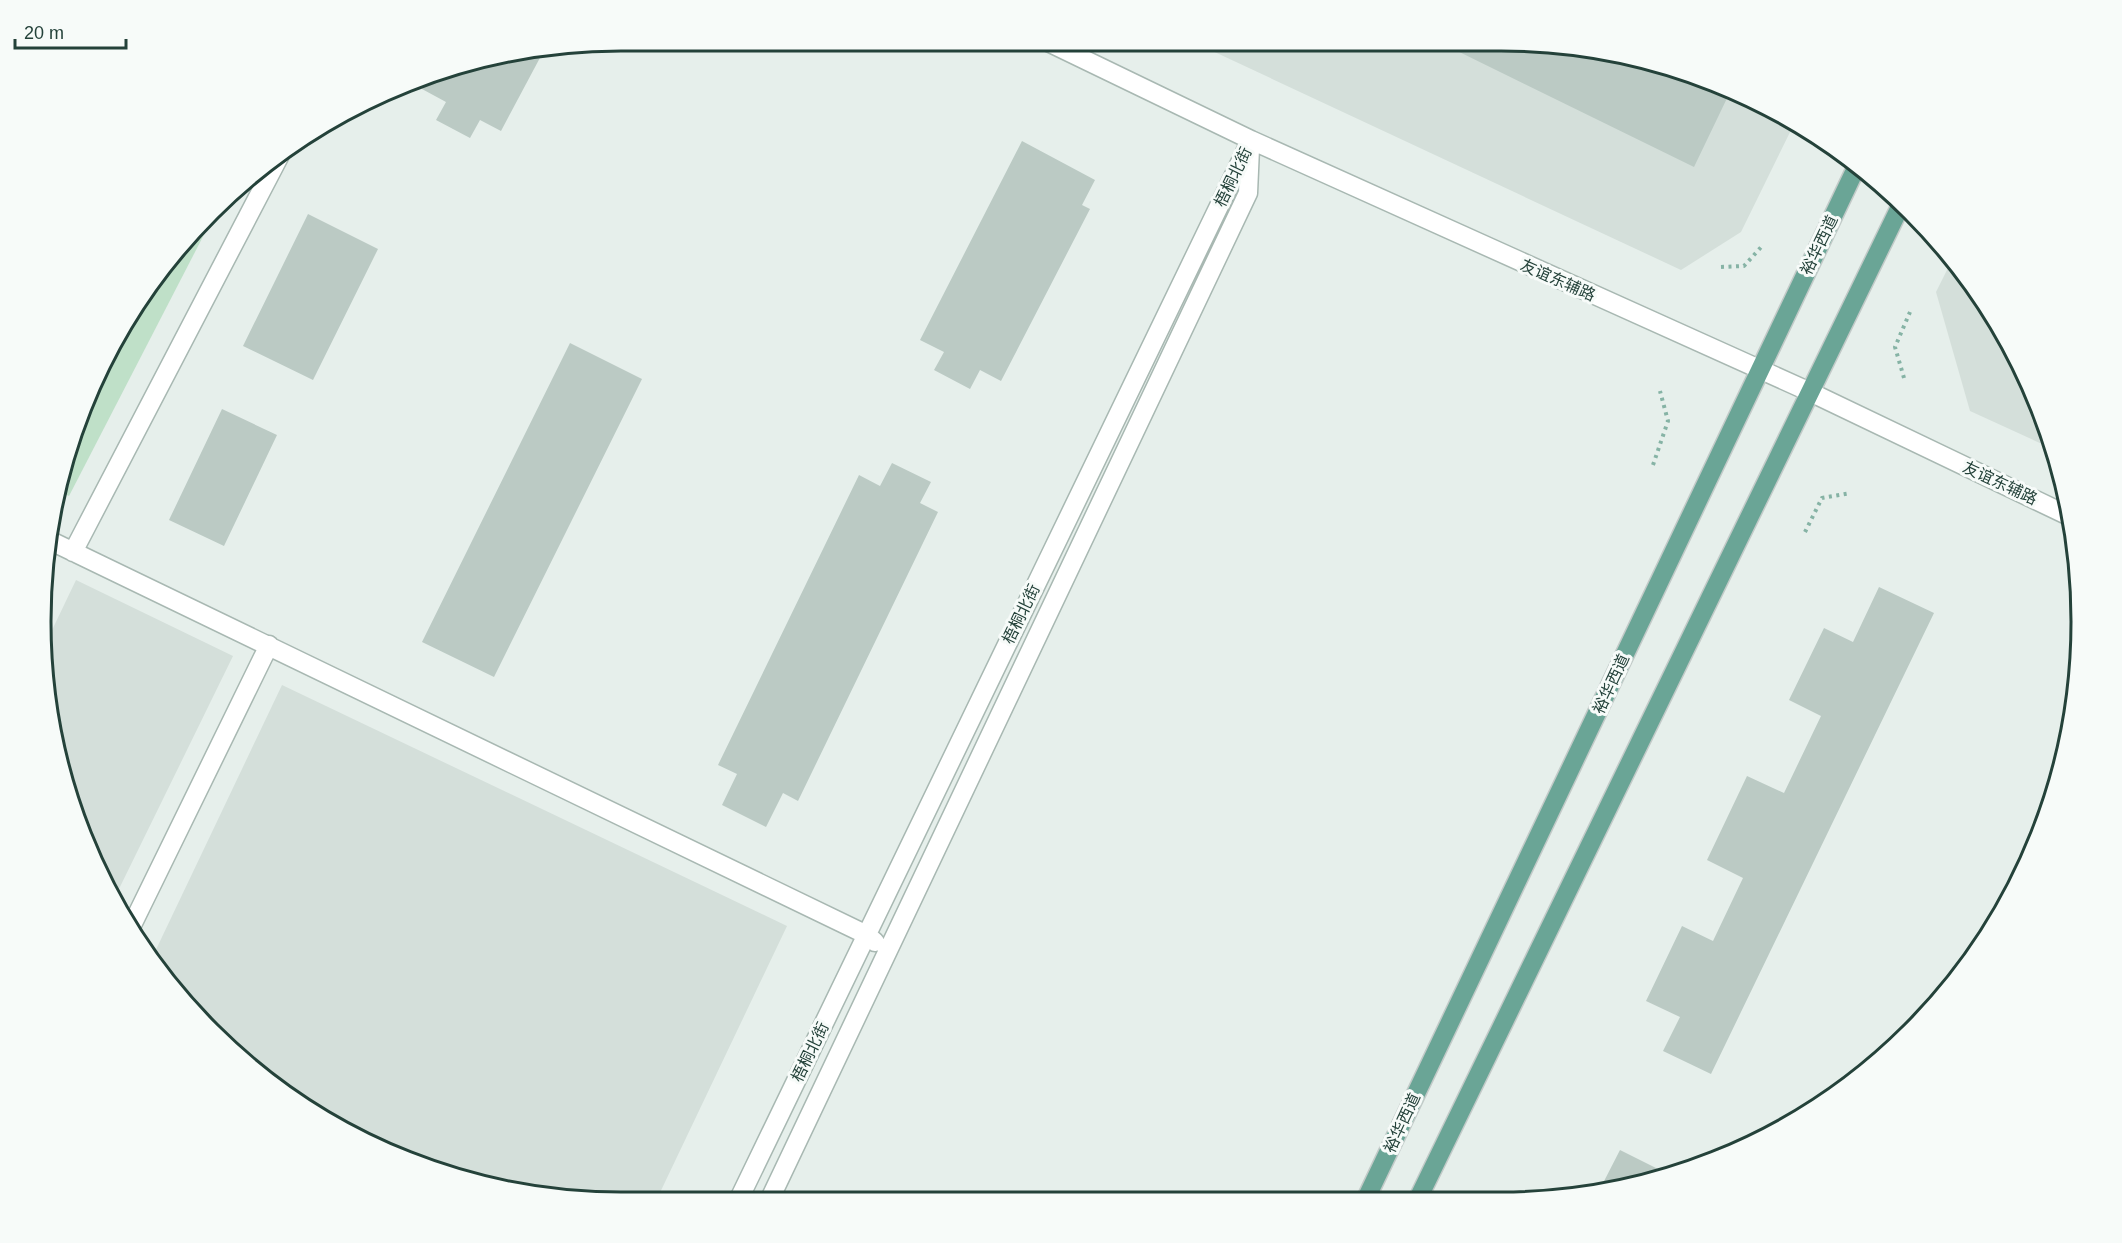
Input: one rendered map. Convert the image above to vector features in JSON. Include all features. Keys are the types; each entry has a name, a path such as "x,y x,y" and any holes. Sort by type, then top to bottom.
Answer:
{"main road":[{"name":"裕华西道","path":"1369,1192 1853,174"},
{"path":"1421,1192 1898,212"}],"street":[{"name":"友谊东辅路","path":"1067,51 1251,140 1760,372 1810,392 2060,512"},
{"name":"梧桐北街","path":"742,1192 1251,140"},
{"name":"梧桐北街","path":"773,1192 1248,193 1251,140"},
{"path":"73,552 272,171"},
{"path":"57,544 867,935 888,952"},
{"path":"135,919 269,645"}],"path":[{"path":"1721,267 1744,266 1763,245"},
{"path":"1904,378 1895,348 1910,312"},
{"path":"1653,465 1668,421 1660,392"},
{"path":"1805,532 1822,498 1851,493"}],"shaded area":[{"path":"1212,51 1501,51 1575,56 1648,70 1684,81 1719,94 1791,130 1741,232 1681,270"},
{"path":"1948,268 1995,336 2028,403 2043,444 1970,411 1936,292"},
{"path":"76,580 233,656 118,890 94,840 70,769 56,696 51,632"},
{"path":"282,685 787,926 660,1192 584,1191 510,1181 438,1162 369,1133 305,1096 245,1050 193,998 156,950"}],"green space":[{"path":"206,231 69,496 65,494 81,438 94,403 127,336 169,274"}],"building":[{"path":"1457,51 1538,52 1612,62 1684,81 1727,98 1694,167"},
{"path":"540,57 501,131 480,120 470,138 436,120 446,102 422,89 438,81 474,70"},
{"path":"1022,141 1095,180 1082,205 1090,209 1001,381 980,370 970,389 934,370 944,352 920,340"},
{"path":"308,214 378,249 313,380 243,346"},
{"path":"570,343 642,379 494,677 422,642"},
{"path":"222,409 277,435 224,546 169,520"},
{"path":"892,463 931,482 920,503 938,512 798,801 783,793 766,827 722,805 737,774 718,765 859,475 880,486"},
{"path":"1879,587 1934,613 1711,1074 1663,1051 1680,1017 1646,1001 1682,926 1713,941 1743,878 1707,860 1747,776 1784,793 1821,716 1789,700 1824,628 1853,642"},
{"path":"1620,1150 1659,1170 1648,1173 1603,1182"}]}
